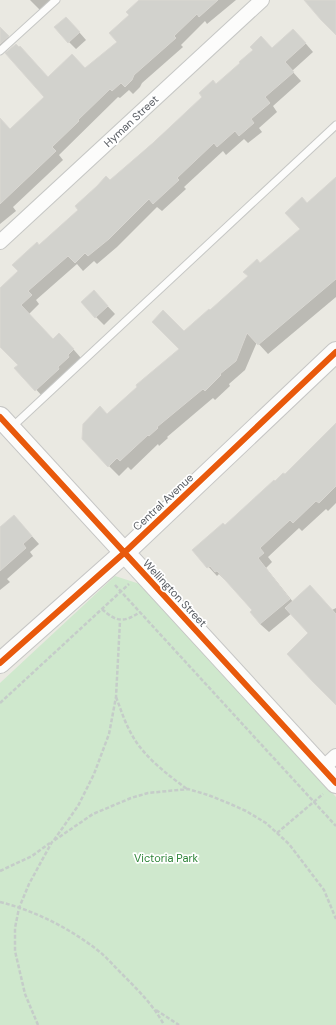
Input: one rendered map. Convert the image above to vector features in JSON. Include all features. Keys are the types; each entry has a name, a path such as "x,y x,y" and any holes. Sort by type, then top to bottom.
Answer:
{"street":[{"name":"Hyman Street","path":"0,242 262,0"},
{"name":"Central Avenue","path":"0,663 124,552 336,352"},
{"name":"Wellington Street","path":"4,425 141,572 329,762 330,788"}],"lane":[{"path":"0,51 56,0"},
{"path":"4,425 336,125"}],"path":[{"path":"102,571 336,826"},
{"path":"0,703 102,610 141,572"},
{"path":"102,610 110,617 120,621 132,618 140,612"},
{"path":"38,1025 25,994 15,951 15,928 19,908 52,842 78,806 94,774 109,734 116,697 120,621"},
{"path":"116,697 132,735 163,771 188,789 208,795 246,811 266,823 289,844 324,890 336,920"},
{"path":"277,833 330,788"},
{"path":"0,871 32,856 92,814 131,798 148,793 188,789"},
{"path":"0,902 47,919 75,935 100,953 132,983 156,1010 164,1025"},
{"path":"156,1010 179,1025"}],"green space":[{"name":"Victoria Park","path":"115,576 143,585 336,797 336,1025 0,1025 0,683"}],"building":[{"path":"139,0 218,0 199,17 197,14 174,36 176,38 134,75 132,80 125,87 121,83 112,91 110,89 52,147 56,151 0,204 0,118 10,129 44,97 5,53 16,44 19,47 20,46 48,77 72,54 85,68 117,42 109,33 129,15 126,12"},
{"path":"304,0 336,0 336,35 321,20"},
{"path":"66,17 80,32 68,43 54,27"},
{"path":"0,27 9,36 0,44"},
{"path":"293,29 306,43 285,62 294,72 265,97 270,103 251,119 254,123 239,136 235,131 217,147 214,143 177,178 179,180 153,204 149,199 109,239 88,256 85,253 75,263 68,256 28,291 32,295 21,305 53,339 59,333 74,349 68,355 69,357 58,367 59,369 35,391 14,368 18,365 0,347 0,288 18,271 12,265 37,242 39,245 78,210 75,206 106,176 110,180 153,143 202,97 199,93 213,80 216,84 240,63 239,62 253,50 250,47 261,36 272,48"},
{"path":"336,177 336,279 258,345 247,333 236,361 220,374 221,375 205,391 203,389 157,427 158,428 149,436 148,435 120,461 117,458 108,467 82,439 83,424 100,406 107,414 137,387 136,385 179,349 152,322 163,310 184,331 248,276 243,272 257,259 260,263 300,229 285,213 302,197 307,203"},
{"path":"94,290 108,306 95,318 81,302"},
{"path":"336,423 336,486 319,503 316,501 293,523 290,520 260,548 264,553 258,558 290,599 260,624 250,612 252,610 217,571 215,572 210,566 207,568 192,550 223,523 225,525 274,480 275,481 283,473 285,474"},
{"path":"14,515 32,536 23,544 26,548 0,571 0,527"},
{"path":"310,585 336,614 336,705 287,654 308,633 285,608"}],"cycle path":[{"path":"0,663 124,553 336,352"},
{"path":"0,417 336,783"}]}
